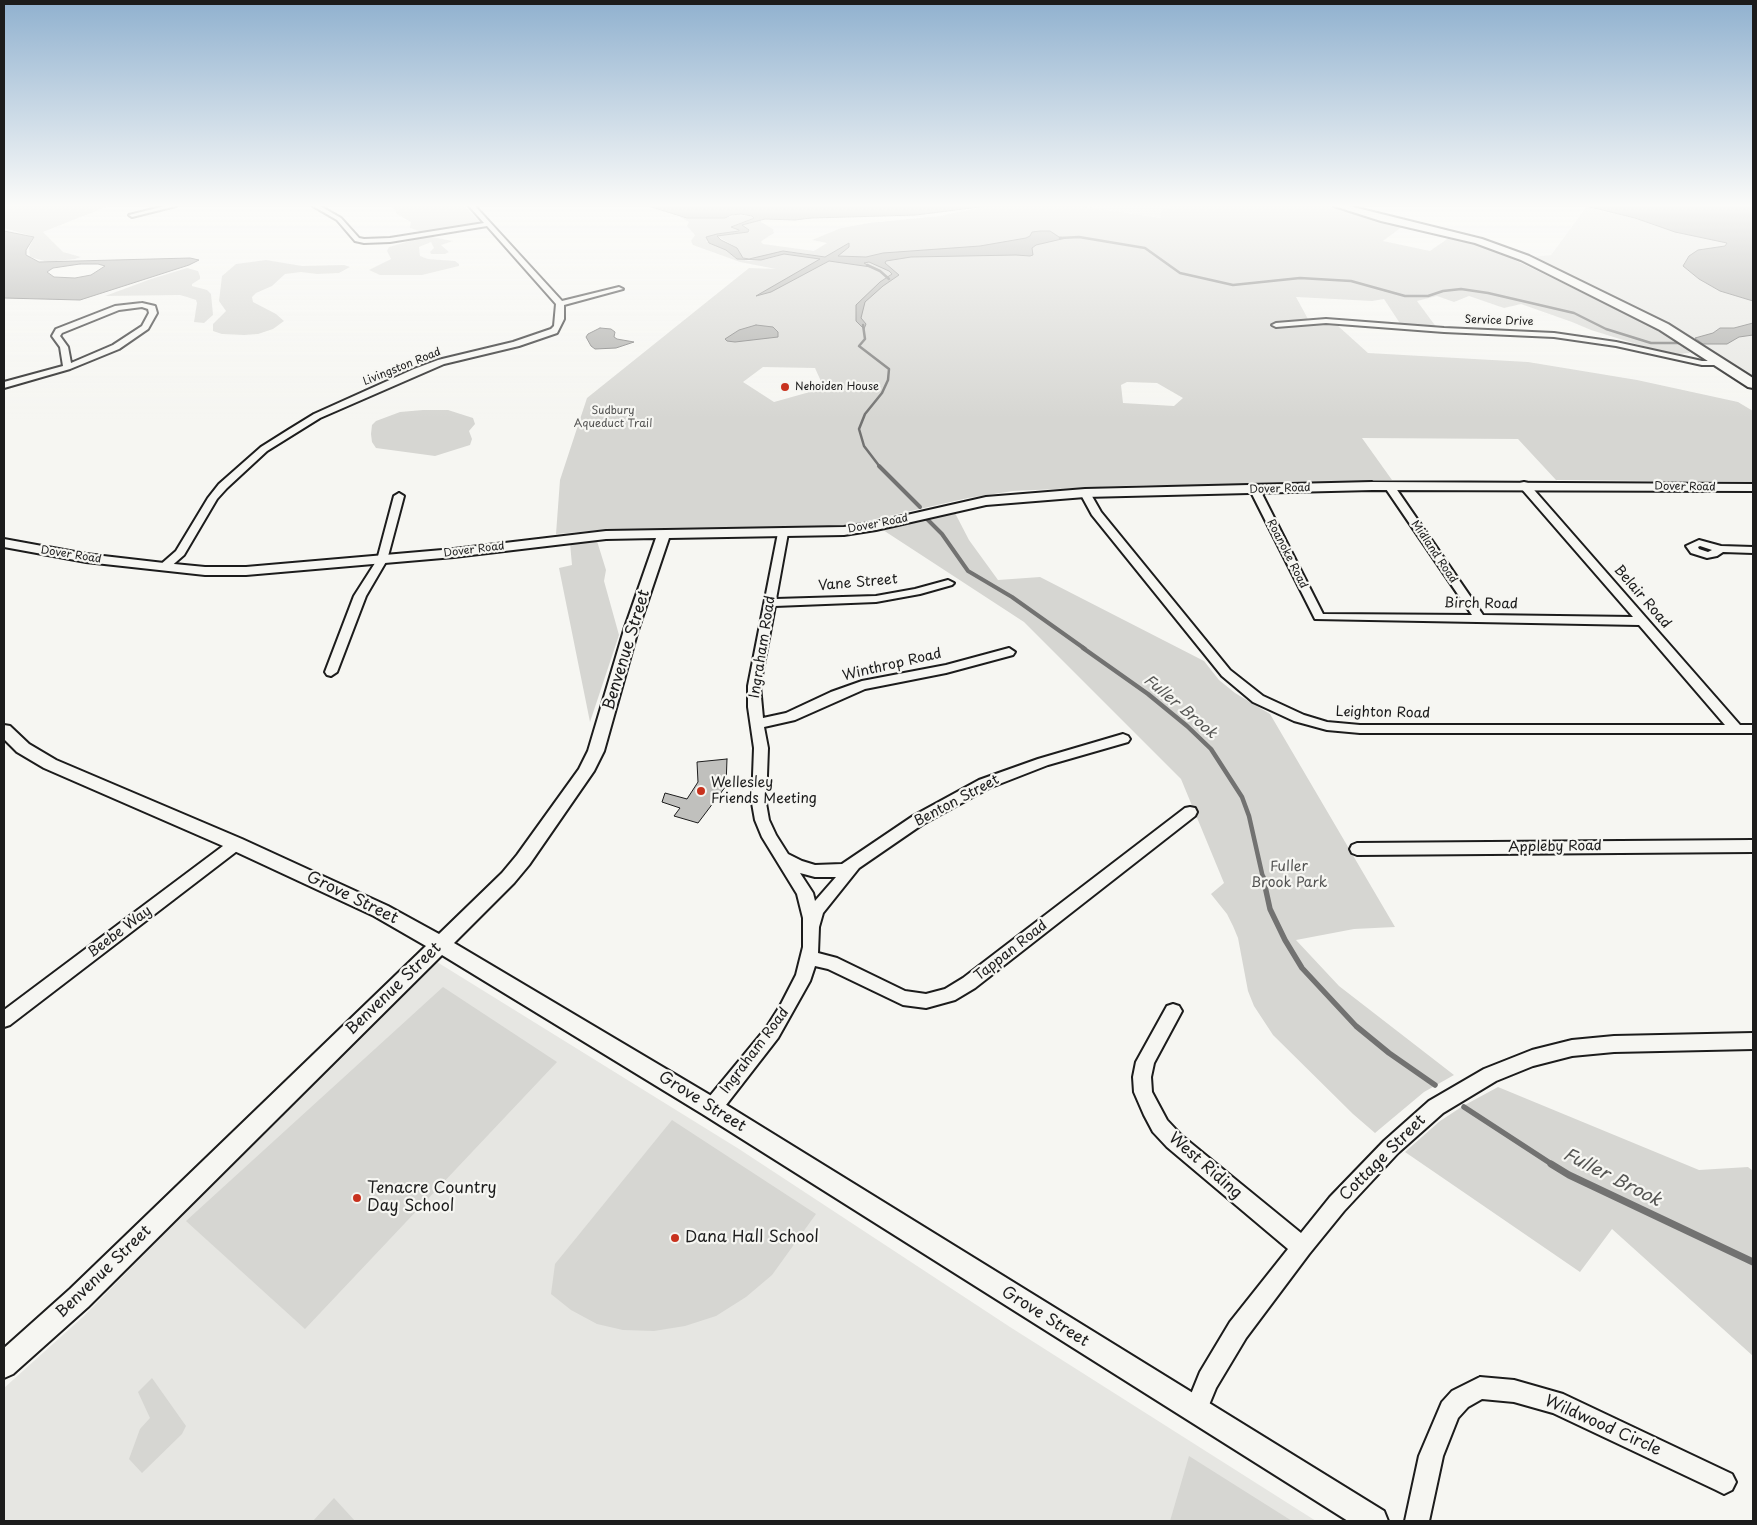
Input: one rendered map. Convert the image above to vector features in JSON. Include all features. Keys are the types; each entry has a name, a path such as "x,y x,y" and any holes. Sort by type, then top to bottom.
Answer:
{"main road":[{"path":"1562,277 1664,327 1753,384"}],"street":[{"path":"535,277 560,304 619,289"},
{"name":"Livingston Road","path":"164,567 180,553 213,498 223,486 276,440 317,416 417,371 441,362 516,344 554,331 560,319 560,304"},
{"path":"4,385 40,376 99,356 143,330 153,313 152,308 142,305 118,308 59,331 56,336 64,347 66,367"},
{"name":"Service Drive","path":"1276,325 1326,322 1554,335 1616,344 1702,362 1720,363"},
{"name":"Dover Road","path":"4,543 75,556 164,567 246,572 382,560 593,536 855,530 986,501 1086,493 1389,486 1524,485 1753,488"},
{"name":"Belair Road","path":"1524,485 1736,729"},
{"name":"Midland Road","path":"1389,486 1480,619"},
{"name":"Roanoke Road","path":"1255,490 1319,617"},
{"name":"Leighton Road","path":"1086,493 1096,513 1226,673 1258,699 1299,718 1326,726 1360,729 1753,729"},
{"path":"331,672 360,596 382,560 399,496"},
{"name":"Ingraham Road","path":"712,1108 779,1022 799,988 809,958 812,929 805,893 769,837 759,811 760,748 753,700 754,686 783,533"},
{"name":"Benvenue Street","path":"4,1365 79,1298 515,870 591,761 603,730 631,630 664,534"},
{"path":"1721,549 1753,550"},
{"name":"Vane Street","path":"769,603 876,600 948,583"},
{"name":"Birch Road","path":"1319,617 1642,621"},
{"name":"Winthrop Road","path":"757,724 790,717 836,694 862,685 935,671 1009,652"},
{"name":"Grove Street","path":"4,732 23,748 50,764 236,844 381,911 440,944 712,1108 1374,1521"},
{"name":"Benton Street","path":"782,858 806,869 825,871 846,869 918,820 984,784 1043,762 1123,739"},
{"name":"Tappan Road","path":"809,958 831,962 903,998 926,1001 948,995 969,983 1190,812"},
{"name":"Beebe Way","path":"4,1020 236,844"},
{"name":"Appleby Road","path":"1358,849 1753,846"},
{"name":"Benton Street","path":"812,929 813,920 821,904 846,873 857,863"},
{"name":"West Riding","path":"1173,1011 1145,1062 1142,1077 1143,1092 1150,1109 1160,1126 1174,1141 1302,1247"},
{"name":"Cottage Street","path":"1196,1409 1208,1380 1238,1330 1302,1247 1338,1204 1407,1131 1436,1107 1490,1075 1532,1058 1592,1046 1753,1041"},
{"name":"Wildwood Circle","path":"1417,1521 1431,1456 1450,1410 1460,1399 1480,1388 1514,1391 1555,1402 1724,1482"}],"shaded area":[{"path":"4,277 151,277 80,300 4,298"},
{"path":"789,277 799,277 771,292 756,296"},
{"path":"887,277 896,277 865,302 861,318 866,324 864,329 856,321 856,305"},
{"path":"1572,277 1697,277 1720,291 1753,301 1753,378 1718,357 1681,331"},
{"path":"1697,277 1753,277 1753,301 1720,291"},
{"path":"1753,323 1753,335 1739,337 1727,344 1703,344 1695,338 1713,333 1720,328 1734,328"},
{"path":"756,325 773,327 778,332 778,337 735,342 725,339 739,330"},
{"path":"600,328 611,329 615,332 614,337 617,339 634,342 616,348 595,349 586,337"},
{"path":"437,962 739,1149 1010,1327 1316,1521 4,1521 4,1388 84,1316 425,967"}],"green space":[{"path":"157,277 200,277 192,286 207,290 211,294 213,315 204,323 194,322 196,300 180,295 105,296"},
{"path":"222,277 282,277 272,286 256,293 252,297 253,302 276,314 284,321 273,329 258,334 222,334 213,331 213,324 226,311 219,301"},
{"name":"Sudbury Aqueduct Trail","path":"738,277 1550,277 1660,330 1686,347 1690,353 1678,354 1649,348 1591,330 1521,304 1504,308 1469,296 1454,302 1437,296 1417,301 1437,328 1401,325 1384,299 1372,301 1296,297 1308,319 1315,325 1337,325 1368,353 1528,362 1637,380 1738,402 1753,411 1753,482 1556,480 1518,439 1362,438 1392,480 1243,485 1144,485 1013,491 968,498 845,526 602,530 556,534 560,480 587,398","holes":["763,367 815,368 824,388 774,402 743,382","1127,382 1157,383 1183,398 1174,406 1123,403 1121,385"]},
{"path":"448,410 473,418 475,424 469,431 472,439 470,445 435,456 376,448 372,442 371,434 372,425 376,421 400,412"},
{"name":"Fuller Brook Park","path":"955,513 969,540 998,580 1040,577 1204,661 1219,680 1235,693 1270,714 1395,927 1354,929 1296,940 1339,986 1454,1075 1424,1092 1375,1133 1353,1114 1273,1035 1254,1006 1248,991 1238,938 1233,926 1227,914 1211,894 1224,883 1181,779 1024,622 883,530"},
{"path":"597,541 606,570 604,581 619,635 590,722 559,568 572,565 570,543"},
{"path":"443,987 557,1062 305,1329 186,1221"},
{"path":"1498,1087 1699,1170 1748,1167 1753,1171 1753,1356 1612,1229 1580,1272 1405,1152 1440,1121"},
{"path":"672,1120 816,1214 772,1275 746,1297 716,1316 685,1326 654,1331 623,1330 597,1324 571,1310 551,1294 555,1264"},
{"path":"152,1378 186,1426 182,1434 142,1473 129,1459 140,1429 150,1418 138,1392"},
{"path":"1189,1456 1292,1521 1170,1521"},
{"path":"334,1498 355,1521 313,1521"}],"building":[{"name":"Wellesley Friends Meeting","path":"727,759 726,786 698,823 674,816 680,808 662,802 665,793 687,799 698,782 697,762"}],"waterway":[{"path":"1198,277 1233,285 1300,278 1351,281 1405,296 1428,296 1443,291 1461,289 1488,293 1574,313 1606,329 1651,343 1680,343"},
{"name":"Fuller Brook","path":"863,325 865,339 859,346 889,369 888,380 882,393 865,414 859,429 864,446 880,467"},
{"name":"Fuller Brook","path":"880,467 920,507"},
{"name":"Fuller Brook","path":"927,519 942,534 968,571 1012,597 1085,649"},
{"name":"Fuller Brook","path":"1083,648 1148,694 1187,726 1211,749 1242,797 1249,816 1263,878"},
{"name":"Fuller Brook","path":"1263,877 1270,909 1285,940 1302,968 1356,1026 1389,1053 1435,1085"},
{"name":"Fuller Brook","path":"1464,1107 1553,1165"},
{"name":"Fuller Brook","path":"1551,1164 1569,1175 1753,1262"}],"place":[{"name":"Nehoiden House","path":"785,387"},
{"name":"Wellesley Friends Meeting","path":"701,791"},
{"name":"Tenacre Country Day School","path":"357,1198"},
{"name":"Dana Hall School","path":"675,1238"}]}
